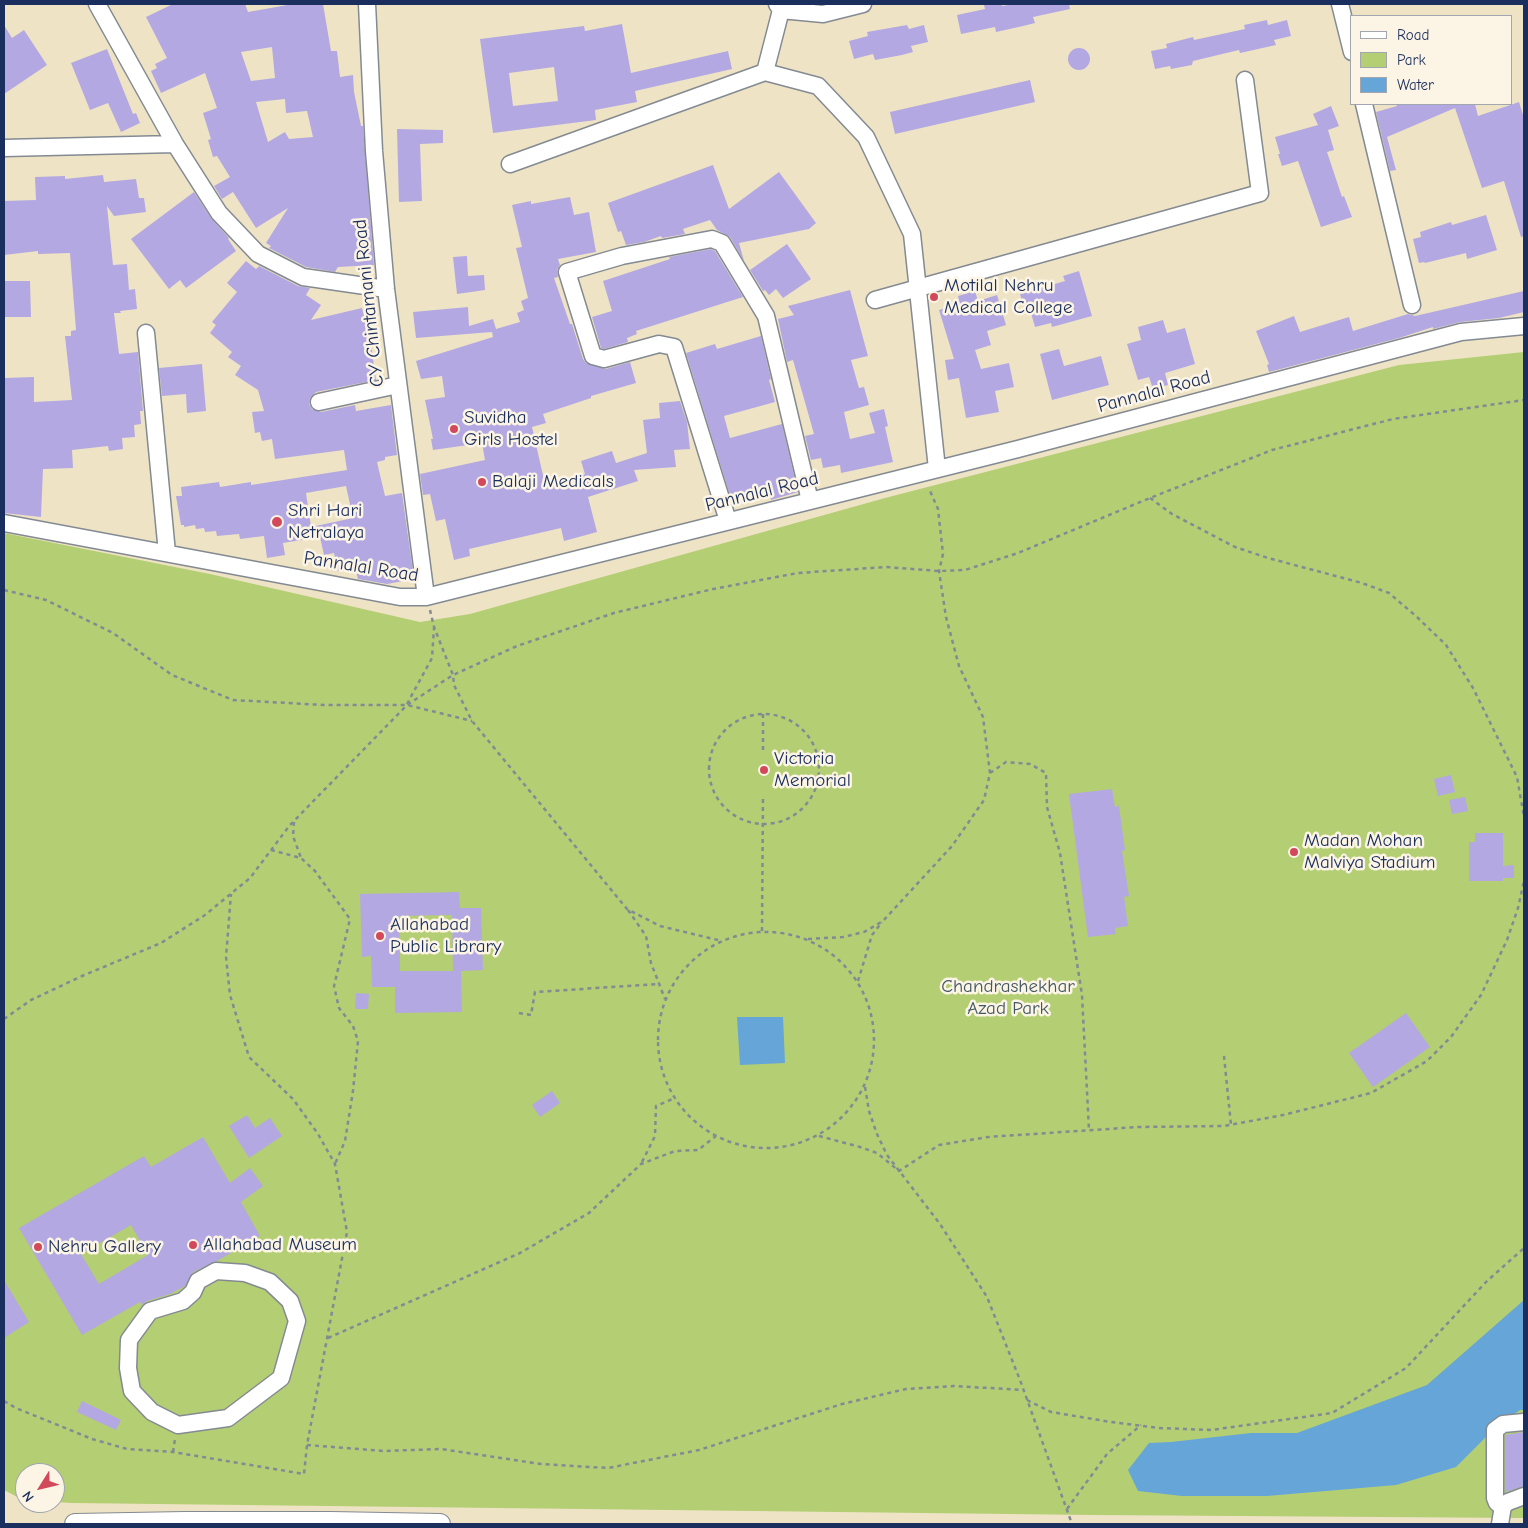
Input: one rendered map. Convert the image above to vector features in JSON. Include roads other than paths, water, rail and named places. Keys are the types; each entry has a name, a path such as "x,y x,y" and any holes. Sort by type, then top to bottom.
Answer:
{"main road":[{"path":"75,1524 312,1522 440,1524"}],"street":[{"path":"97,4 175,144 219,212 258,254 303,277 386,290"},
{"name":"CY Chintamani Road","path":"367,4 374,151 386,290 426,597"},
{"path":"765,72 779,7 823,14 863,4"},
{"path":"1340,4 1350,44"},
{"path":"510,164 765,72 818,86 866,137 912,234 936,469"},
{"path":"875,300 1260,193 1246,80"},
{"path":"1364,105 1412,305"},
{"path":"4,148 175,144"},
{"path":"728,521 674,348 659,344 604,359 593,356 567,272 622,256 712,239 722,243 766,316 810,501"},
{"name":"Pannalal Road","path":"4,523 400,597 426,597 936,469 1460,332 1524,326"},
{"path":"146,333 167,553"},
{"path":"319,402 398,386"},
{"path":"216,1271 245,1273 270,1282 290,1300 297,1321 281,1378 228,1418 178,1425 152,1412 132,1391 128,1368 130,1340 150,1311 183,1300 193,1292 198,1281 216,1271"},
{"path":"1503,1506 1497,1503 1495,1498 1495,1430 1503,1424 1524,1422"},
{"path":"1500,1524 1503,1506 1524,1496"}],"water":[{"path":"737,1017 783,1017 785,1063 740,1065"},
{"path":"1524,1300 1524,1410 1520,1410 1497,1426 1456,1467 1396,1485 1267,1496 1182,1496 1138,1491 1128,1470 1149,1443 1251,1433 1297,1433 1427,1385"}],"place":[{"name":"Motilal Nehru Medical College","path":"934,297"},
{"name":"Suvidha Girls Hostel","path":"454,429"},
{"name":"Balaji Medicals","path":"482,482"},
{"name":"Shri Hari Netralaya","path":"277,522"},
{"name":"Victoria Memorial","path":"764,770"},
{"name":"Madan Mohan Malviya Stadium","path":"1294,852"},
{"name":"Allahabad Public Library","path":"380,936"},
{"name":"Allahabad Museum","path":"193,1245"},
{"name":"Nehru Gallery","path":"38,1247"}],"park label":[{"name":"Chandrashekhar Azad Park","path":"1008,998"}]}
